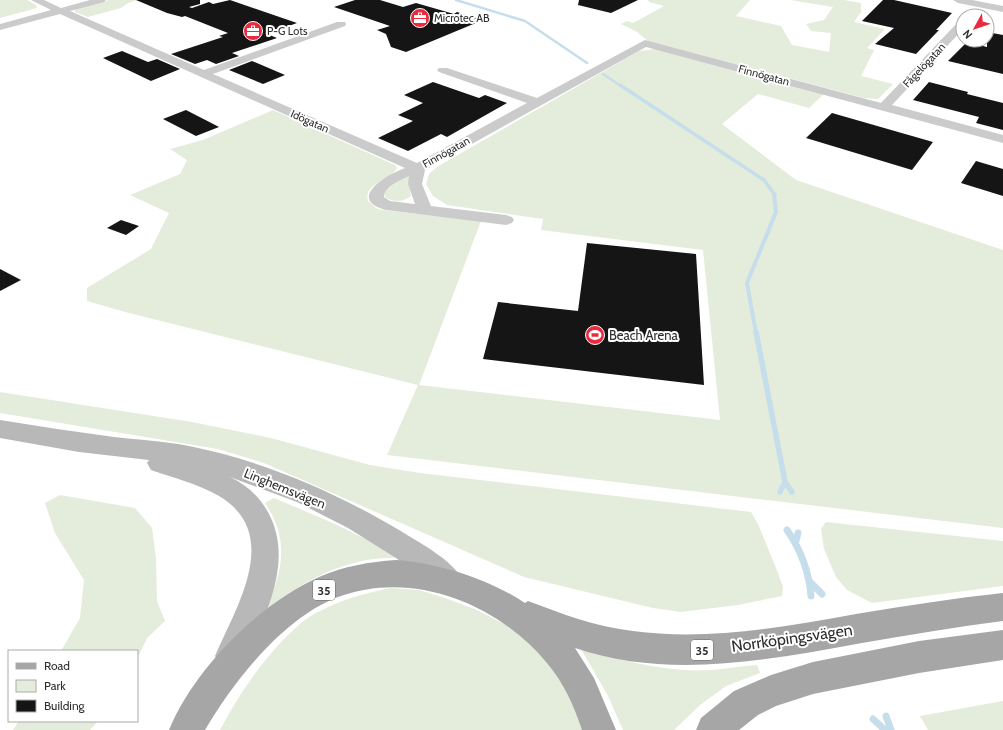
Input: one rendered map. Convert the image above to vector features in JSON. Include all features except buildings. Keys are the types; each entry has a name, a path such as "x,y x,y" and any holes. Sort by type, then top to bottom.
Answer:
{"main road":[{"name":"Linghemsvägen","path":"0,429 197,458 240,469 281,484 326,504 371,527 407,550 449,583"},
{"name":"Linghemsvägen","path":"101,445 208,479 236,493 248,504 256,515 262,528 266,544 266,562 253,607 225,670"},
{"name":"35","path":"186,730 204,698 225,670 256,636 277,620 315,594 334,585 354,578 377,574 396,573 412,574 449,583 483,596 512,610 536,628 565,660 587,696 599,730"},
{"name":"Norrköpingsvägen","path":"512,610 597,640 632,647 668,650 695,650 744,646 802,638 1003,606"},
{"path":"713,730 746,703 778,688 814,678 919,657 1003,645"}],"street":[{"name":"Idögatan","path":"36,0 418,168"},
{"path":"0,27 88,0"},
{"path":"0,23 101,0"},
{"path":"958,0 1003,9"},
{"path":"976,8 980,4"},
{"path":"202,74 341,24"},
{"name":"Fågelögatan","path":"884,107 955,32"},
{"name":"Finnögatan","path":"506,220 386,205 376,199 374,195 376,190 406,171 418,168 645,43 1003,139"},
{"path":"443,70 537,102"},
{"name":"Finnögatan","path":"418,168 415,184 424,209"}],"green space":[{"path":"0,0 27,0 36,5 37,8 0,18"},
{"path":"109,0 137,0 128,3 121,8 88,17 75,12 75,9"},
{"path":"648,0 750,0 736,16 781,26 792,45 829,52 831,33 811,31 806,24 824,20 833,7 790,0 844,0 861,3 861,12 854,22 885,29 867,48 874,50 861,76 893,84 878,99 864,98 648,41 637,32 621,24 627,21 633,23 664,6 649,2"},
{"path":"655,49 825,93 809,108 758,94 722,124 796,180 1003,250 1003,528 387,455 418,385 129,313 87,301 87,288 151,249 169,213 130,195 180,174 187,160 170,149 203,140 273,110 395,165 397,168 394,172 373,186 370,190 368,201 376,208 382,210 481,221 419,385 720,420 703,250 541,230 543,219 447,205 433,196 426,184 429,174 437,167 639,51"},
{"path":"409,174 411,196 405,200 398,201 385,197 384,193 387,188"},
{"path":"0,392 192,422 271,438 370,465 420,473 751,512 758,524 778,573 783,587 782,596 738,605 681,612 653,608 524,577 264,463 218,449 0,413"},
{"path":"60,495 135,508 152,528 156,558 157,601 165,621 147,638 138,657 138,650 62,650 80,618 84,580 55,533 45,503"},
{"path":"274,498 333,523 402,557 367,560 322,574 286,595 264,613 275,585 281,558 281,544 278,531 273,517 265,503"},
{"path":"826,522 1003,541 1003,586 872,603 847,590 836,577 824,549 821,529"},
{"path":"391,588 419,590 477,610 504,624 529,640 550,659 592,730 220,730 234,705 256,672 283,640 307,618 334,604"},
{"path":"581,649 661,668 678,670 711,670 757,665 760,673 726,686 700,705 674,730 623,730 608,696"},
{"path":"1003,701 1003,730 928,730 920,716"},
{"path":"18,722 97,722 90,730 13,730"}],"waterway":[{"path":"456,0 525,21 587,63"},
{"path":"603,74 621,86"},
{"path":"620,85 764,180 775,195"},
{"path":"756,333 747,283 776,212 774,194"},
{"path":"756,332 785,482"},
{"path":"780,492 785,482"},
{"path":"785,482 792,492"},
{"path":"787,530 804,562 811,596"},
{"path":"796,541 798,533"},
{"path":"810,582 822,594"},
{"path":"886,716 891,730"},
{"path":"873,719 885,730"}],"place":[{"name":"Microtec AB","path":"420,18"},
{"name":"P-G Lots","path":"253,31"},
{"name":"Beach Arena","path":"595,335"}]}
